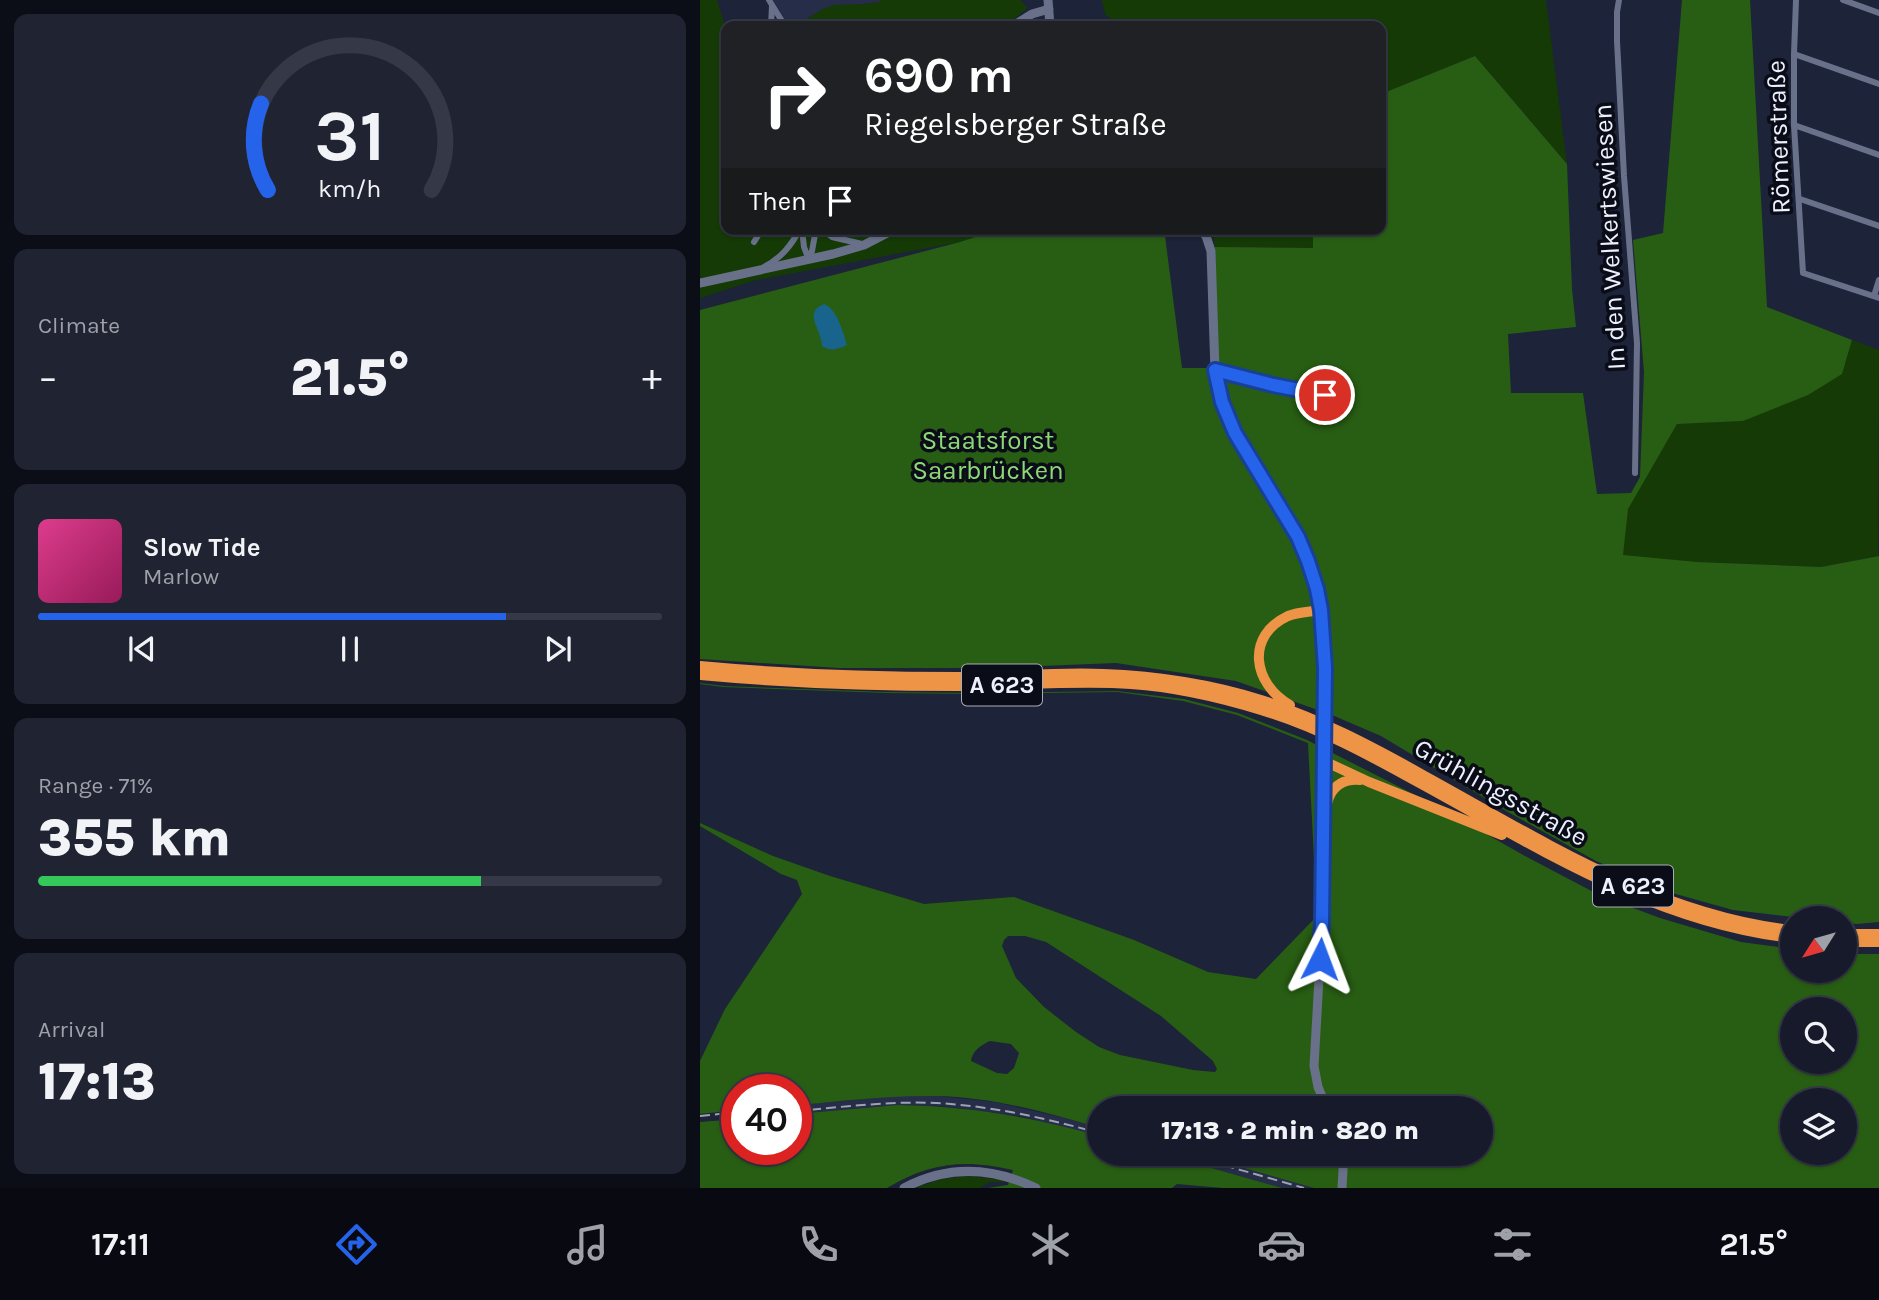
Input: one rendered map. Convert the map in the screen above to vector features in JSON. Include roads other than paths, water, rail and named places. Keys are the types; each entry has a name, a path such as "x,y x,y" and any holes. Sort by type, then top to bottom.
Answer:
{"highway":[{"path":"1300,716 1266,684 1260,665 1261,643 1272,626 1287,617 1321,610"},
{"name":"A 623","path":"700,666 856,676 958,677 1100,673 1132,676 1192,683 1229,691 1338,730 1349,741"},
{"name":"A 623","path":"700,675 856,685 958,686 1100,682 1132,684 1190,692 1300,716 1540,850 1616,888 1660,906 1720,924 1780,936"},
{"name":"Grühlingsstraße","path":"1349,741 1629,884 1722,917 1780,928"},
{"path":"1324,761 1369,782 1540,850"},
{"path":"1322,842 1326,803 1330,793 1347,780 1369,782"},
{"path":"1857,934 1879,934"},
{"path":"1857,942 1879,942"}],"street":[{"name":"In den Welkertswiesen","path":"1619,0 1616,38 1637,343 1635,473"},
{"name":"Römerstraße","path":"1796,0 1794,125 1803,273 1876,297"},
{"path":"1843,0 1879,13"},
{"path":"770,2 772,21"},
{"path":"770,2 782,21"},
{"path":"1021,21 1048,5"},
{"path":"1794,54 1879,84"},
{"path":"1794,125 1879,155"},
{"path":"1800,199 1879,226"},
{"path":"754,242 758,235"},
{"path":"756,271 775,261 798,235"},
{"path":"803,235 808,260"},
{"path":"808,260 813,251 815,235"},
{"path":"830,235 864,244"},
{"path":"700,283 833,254 883,235"},
{"path":"1206,235 1212,261 1215,370 1222,402 1235,433 1298,537 1313,575 1321,610 1325,668 1324,761 1321,943 1314,1066 1322,1096"},
{"path":"1876,297 1879,280"},
{"path":"1215,370 1325,395"},
{"path":"1342,1187 1343,1166"},
{"path":"904,1188 931,1176 961,1171 997,1174 1036,1188"}],"railway":[{"path":"812,1110 936,1103 1018,1114 1087,1130"},
{"path":"700,1116 721,1114"},
{"path":"1227,1166 1304,1188"}],"park label":[{"name":"Staatsforst Saarbrücken","path":"988,455"}]}
